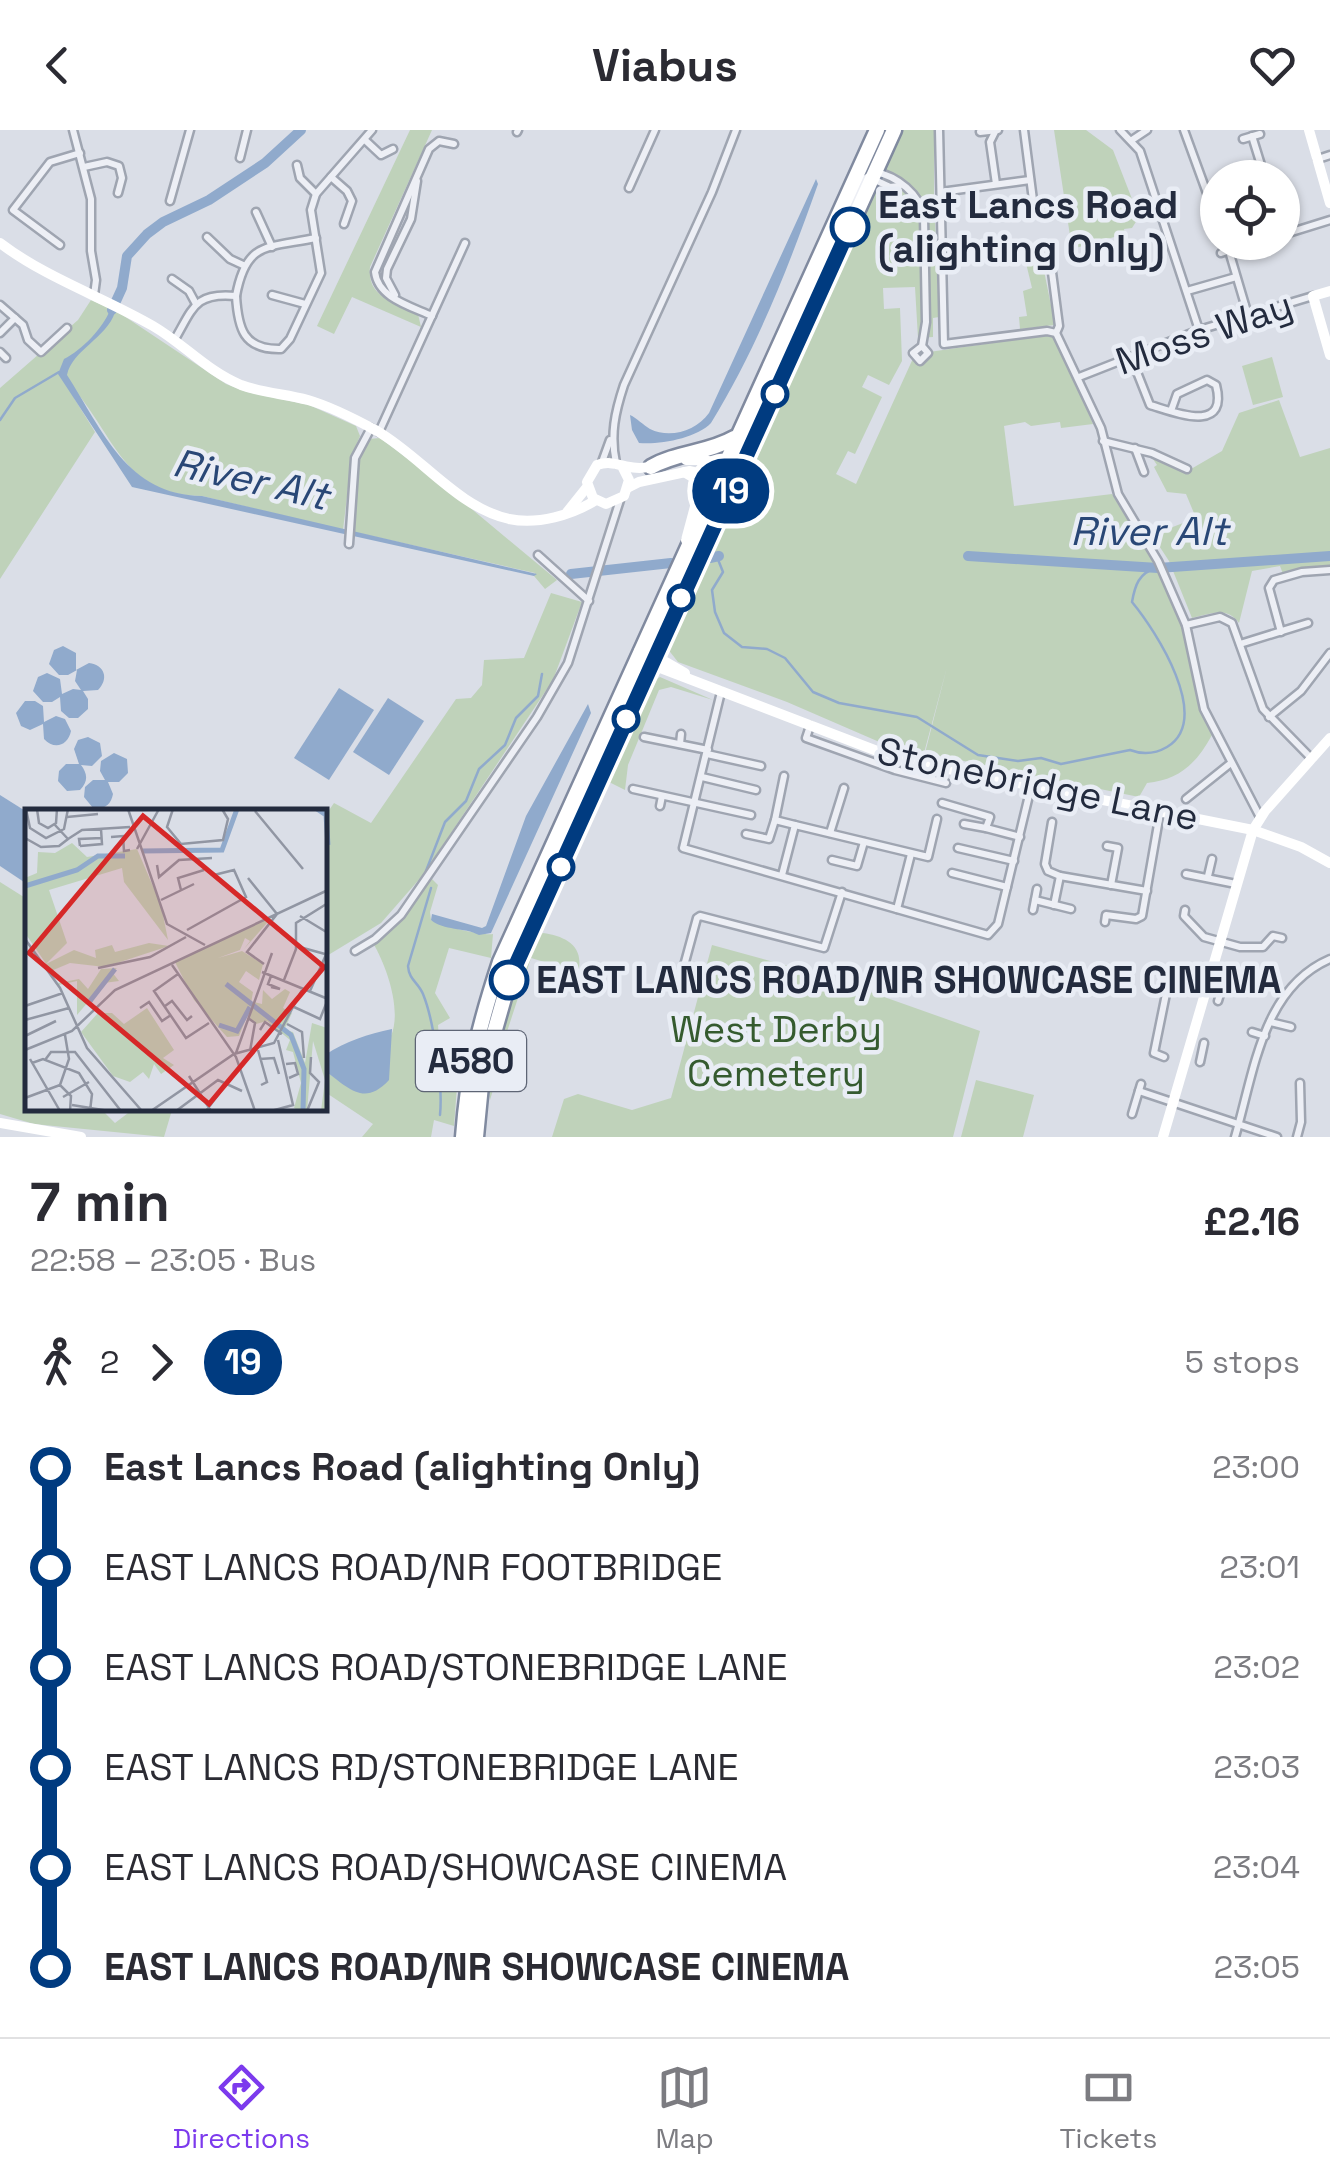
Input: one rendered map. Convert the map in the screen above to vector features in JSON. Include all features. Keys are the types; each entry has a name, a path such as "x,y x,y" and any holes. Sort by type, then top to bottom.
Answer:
{"highway":[{"name":"A580","path":"476,1137 482,1075 508,984 724,477 736,438 877,130"},
{"name":"A580","path":"463,1137 468,1076 500,962 648,657 684,552 724,477 768,408 894,130"},
{"path":"651,467 666,458 720,446 736,438"}],"street":[{"path":"73,130 92,207 94,295"},
{"path":"182,198 171,198 190,130"},
{"path":"240,158 247,130"},
{"path":"316,238 253,254 243,265 236,296 236,321 242,334 268,349 281,348 290,340 322,273 316,238 311,210 316,194 372,130"},
{"path":"629,188 655,130"},
{"path":"567,512 587,487 590,472 602,462 624,385 736,130"},
{"path":"939,130 944,344 1056,333"},
{"path":"996,184 990,142 997,130"},
{"path":"980,132 997,130"},
{"path":"1024,130 1033,200"},
{"path":"1120,130 1140,151 1199,330"},
{"path":"1132,140 1146,130"},
{"path":"1184,130 1200,171"},
{"path":"1308,130 1324,157 1330,203"},
{"path":"1252,136 1259,160"},
{"path":"364,140 381,155 393,149"},
{"path":"432,316 378,287 374,272 434,143 454,144"},
{"path":"60,245 14,210 50,162 80,153"},
{"path":"864,160 872,175"},
{"path":"84,167 108,162 119,166 122,178 118,193"},
{"path":"297,165 300,178 316,194"},
{"path":"399,300 386,278 387,269 411,219 418,173"},
{"path":"872,175 893,178 913,193 923,210 926,322 922,346"},
{"path":"821,253 872,175"},
{"path":"331,177 352,201 344,224"},
{"path":"941,192 1030,180"},
{"path":"256,212 272,248"},
{"path":"1300,229 1330,220"},
{"path":"207,238 243,265"},
{"path":"0,242 42,270 174,339 199,361 240,384 309,400 375,430 470,502 492,513 512,520 536,521 620,500"},
{"path":"348,544 355,458 375,430 465,243"},
{"path":"1050,256 1056,333 1101,428 1118,494 1158,561 1186,625 1204,709 1260,817"},
{"path":"1229,260 1248,315"},
{"path":"1186,290 1236,277"},
{"path":"172,279 189,291 196,304"},
{"name":"Moss Way","path":"1079,377 1199,330 1330,292"},
{"path":"174,339 196,304 215,294 236,296"},
{"path":"272,295 304,304"},
{"path":"1313,296 1330,355"},
{"path":"0,305 23,325 28,340 41,352 67,328"},
{"path":"0,333 15,318"},
{"path":"281,348 282,362"},
{"path":"1131,356 1150,404 1170,411 1193,418 1205,416 1219,396 1216,385 1207,380 1177,394 1170,411"},
{"path":"612,434 628,487"},
{"path":"1103,441 1152,452 1187,469"},
{"path":"1134,448 1144,472"},
{"path":"602,462 651,467 694,459 724,477"},
{"path":"355,951 402,915 545,703 568,663 611,524 628,487 683,472 724,477"},
{"path":"683,472 694,478 700,488 684,552"},
{"path":"587,487 601,502 611,524"},
{"path":"538,555 547,558 590,600"},
{"path":"1281,632 1269,588 1274,580 1330,570"},
{"path":"1186,625 1225,618 1234,625 1253,688 1269,718 1312,758"},
{"path":"1240,644 1308,623"},
{"path":"1269,718 1302,691 1330,653"},
{"name":"Stonebridge Lane","path":"648,657 698,682 896,764 1253,830 1330,863"},
{"path":"721,690 683,848 988,935 998,924 1031,786"},
{"path":"680,744 682,734"},
{"path":"644,737 761,766"},
{"path":"1164,1137 1253,830 1330,738"},
{"path":"1186,799 1232,763"},
{"path":"896,764 946,783"},
{"path":"746,834 769,839 784,776"},
{"path":"702,778 756,790"},
{"path":"830,834 844,788"},
{"path":"634,789 750,815"},
{"path":"660,806 662,796"},
{"path":"942,803 990,816 986,828"},
{"path":"1104,922 1106,915 1136,919 1142,916 1160,813"},
{"path":"774,820 928,857 937,819"},
{"path":"1052,822 1045,864 1048,871 1147,891"},
{"path":"964,824 1020,837"},
{"path":"782,875 794,825"},
{"path":"832,860 857,866 864,842"},
{"path":"1107,846 1118,848 1111,885"},
{"path":"958,848 1014,861"},
{"path":"897,909 911,854"},
{"path":"1208,876 1212,859"},
{"path":"952,873 1007,887"},
{"path":"1186,874 1236,884"},
{"path":"1054,905 1060,876"},
{"path":"1032,910 1037,889"},
{"path":"695,972 683,971 700,916 824,948 842,892"},
{"path":"1035,900 1071,910"},
{"path":"1185,910 1184,916 1204,937 1220,942 1263,948 1273,936 1282,938"},
{"path":"1235,1137 1277,1002 1295,980 1328,960 1330,973"},
{"path":"1164,1057 1154,1053 1168,989 1176,982 1222,987 1218,1002"},
{"path":"1270,1022 1292,1028"},
{"path":"1252,1032 1265,1036"},
{"path":"1189,1048 1203,1047 1200,1062"},
{"path":"1297,1137 1301,1122 1300,1082"},
{"path":"1132,1114 1140,1088 1173,1104 1277,1137"},
{"path":"0,1123 81,1137"}],"green space":[{"path":"410,130 432,130 370,267 370,278 384,298 418,314 421,327 352,297 334,334 317,326"},
{"path":"903,130 934,130 934,209 920,209 919,204 893,205 892,219 935,219 939,317 933,318 933,337 918,338 915,287 883,288 884,309 900,308 902,361 889,385 868,375 862,387 882,397 855,454 848,451 836,474 856,484 915,354 1055,334 1093,424 1061,428 1060,422 1031,426 1025,422 1004,426 1014,506 1112,494 1178,613 1197,697 1212,735 1186,768 1169,778 1147,783 1139,797 925,753 947,667 924,753 884,744 787,702 678,662 667,648"},
{"path":"1054,130 1086,130 1113,150 1139,217 1132,228 1124,229 1125,234 1072,249"},
{"path":"1041,256 1055,325 1020,329 1019,317 1027,316 1023,291 1032,288 1025,259"},
{"path":"91,300 118,312 226,384 309,405 356,426 360,436 352,455 343,530 156,487 126,463 78,394 74,398 95,432 0,579 0,388 78,320"},
{"path":"1272,357 1283,397 1253,405 1242,366"},
{"path":"1279,400 1300,457 1330,448 1330,567 1283,574 1280,566 1252,571 1239,623 1224,613 1192,618 1169,561 1152,535 1196,518 1186,494 1167,492 1147,450 1191,469 1222,451 1239,413"},
{"path":"380,438 557,580 545,589 535,573 354,532 359,455 369,439"},
{"path":"551,593 582,602 553,680 423,875 381,923 328,955 328,812 334,803 371,823 456,699 471,698 482,685 484,660 524,658"},
{"path":"660,677 713,700 671,687 659,690 628,765 625,790 607,781 653,681"},
{"path":"431,878 438,885 431,920 493,934 491,958 449,948 435,993 450,1018 438,1025 441,1064 443,1070 458,1073 454,1126 434,1120 431,1137 362,1137 373,1124 328,1094 328,1073 353,1090 388,1043 394,1026 394,1001 373,943 400,920"},
{"path":"0,882 25,898 25,1112 104,1112 115,1123 129,1112 171,1112 164,1137 34,1124 0,1114"},
{"path":"543,933 559,937 576,949 578,972 531,958 503,1044 517,1049 505,1050 490,1100 492,1064 504,1020 533,939"},
{"name":"West Derby Cemetery","path":"712,945 825,976 980,1031 953,1137 552,1137 564,1099 578,1094 632,1110 671,1098"},
{"path":"976,1080 1034,1095 1023,1137 961,1137"}],"water":[{"path":"816,179 818,184 771,306 711,423 678,439 639,443 630,415 650,429 674,433 697,424 709,413"},
{"path":"110,310 115,312 111,321 75,358 67,375 120,456 154,485 537,574 132,487 58,374 64,359 91,338"},
{"path":"63,646 76,653 76,670 89,663 104,673 98,690 83,691 88,709 78,718 69,718 61,711 60,697 43,702 33,691 38,677 47,673 60,679 62,694 81,690 75,681 77,670 59,675 49,664 54,650"},
{"path":"339,688 374,710 329,780 294,758"},
{"path":"388,698 424,721 389,775 353,752"},
{"path":"25,701 43,706 44,722 56,716 65,719 71,731 67,740 60,745 44,739 43,724 30,730 21,726 16,713"},
{"path":"588,704 591,713 491,933 479,935 431,920 432,914 486,926 526,816"},
{"path":"88,737 100,743 102,756 92,766 81,765 86,777 80,790 67,791 58,781 59,771 66,764 79,764 74,749 78,740"},
{"path":"114,753 127,759 128,773 119,782 108,782 113,794 109,804 93,808 84,797 85,787 93,780 105,780 100,771 101,761"},
{"path":"0,795 25,811 25,883 0,866"},
{"path":"392,1029 389,1080 364,1094 328,1073 328,1053 357,1039"}],"waterway":[{"name":"River Alt","path":"112,310 122,288 127,256 147,234 265,163 301,130"},
{"path":"0,420 15,398 59,372"},
{"name":"River Alt","path":"710,558 719,556"},
{"name":"River Alt","path":"968,556 1158,568 1330,556"},
{"path":"717,557 723,572 712,590 715,612 724,633 742,647 767,649 785,658 813,692 839,703 917,717 978,755 1018,761 1041,758 1061,764 1130,750 1153,752 1167,747 1180,734 1184,717 1176,675 1132,602 1139,580 1156,568"},
{"name":"River Alt","path":"571,574 671,563"},
{"path":"426,871 445,822 466,801 479,769 505,745 516,718 538,696 542,674"},
{"path":"431,888 408,966 431,1020 439,1071 440,1115"}],"bus line":[{"name":"19","path":"509,980 850,227"}],"place":[{"name":"East Lancs Road (alighting Only)","path":"850,227"},
{"name":"EAST LANCS ROAD/NR SHOWCASE CINEMA","path":"509,980"}]}
